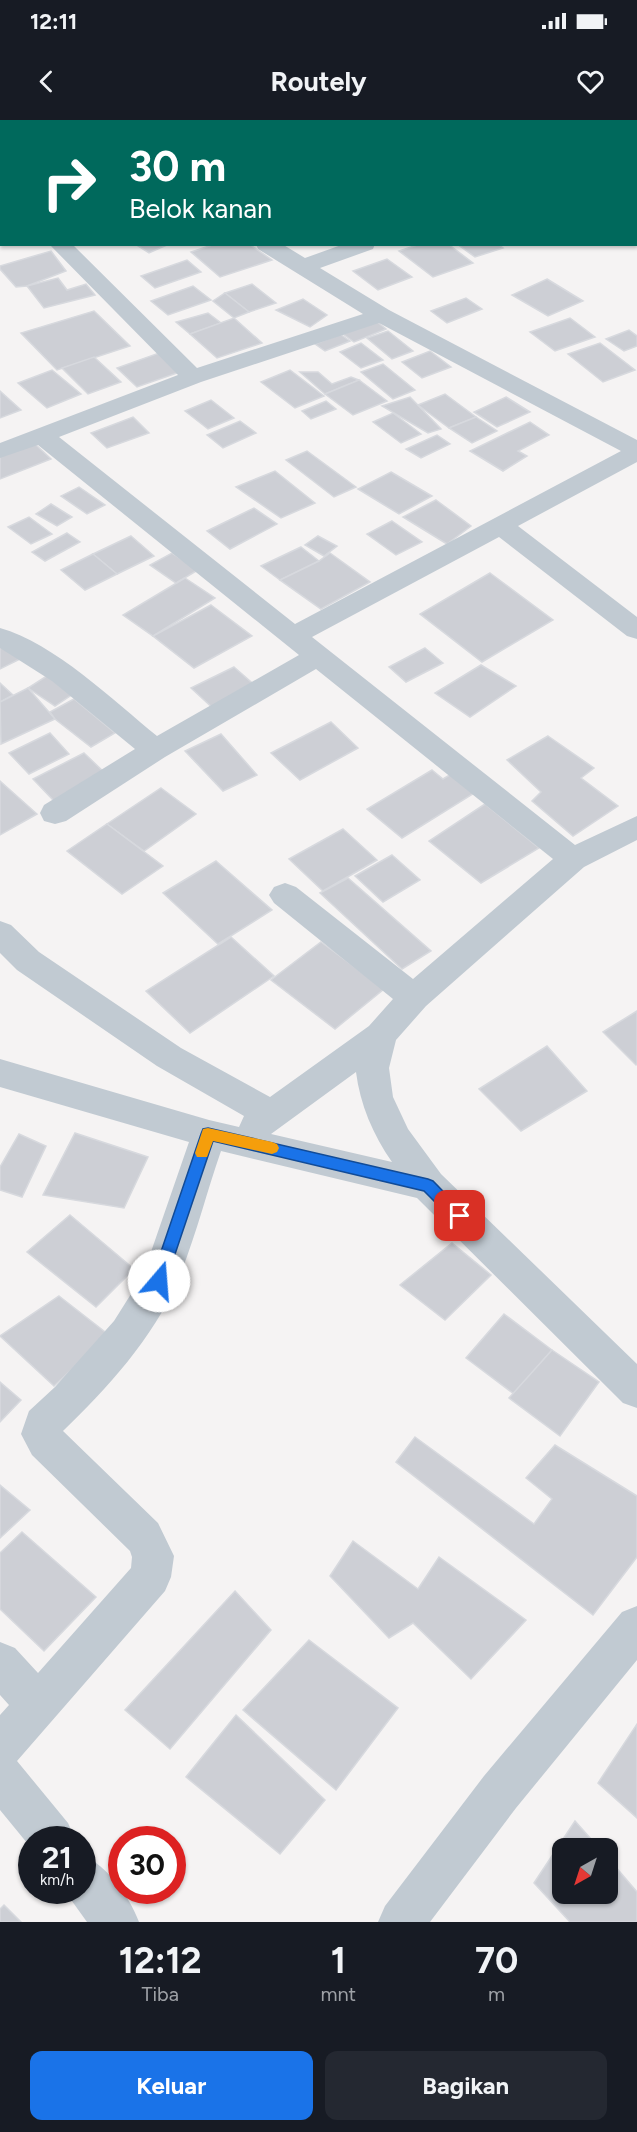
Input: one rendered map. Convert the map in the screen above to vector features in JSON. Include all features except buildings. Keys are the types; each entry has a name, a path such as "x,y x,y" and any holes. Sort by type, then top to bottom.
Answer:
{"street":[{"path":"61,246 193,377"},
{"path":"269,246 381,315 637,451"},
{"path":"304,266 359,246"},
{"path":"0,451 193,377 381,315"},
{"path":"41,435 573,859"},
{"path":"293,636 637,451"},
{"path":"501,526 637,630"},
{"path":"0,637 18,645 70,681 155,750"},
{"path":"55,813 155,750 318,656"},
{"path":"0,1748 150,1577 153,1556 144,1537 46,1442 41,1434 43,1425 127,1333 159,1281 222,1137 273,1115 381,1035 414,997 573,859 637,827"},
{"path":"285,895 414,997"},
{"path":"0,933 28,961 169,1057 273,1115"},
{"path":"381,1035 372,1068 376,1097 395,1138 428,1185 637,1390"},
{"path":"0,1073 222,1137 428,1185"},
{"path":"401,1922 500,1792 637,1627"},
{"path":"0,1663 38,1705"},
{"path":"0,1775 41,1826"},
{"path":"96,1896 116,1922"}],"slow traffic":[{"path":"202,1153 208,1134 272,1148"}],"route":[{"path":"159,1281 208,1134 428,1185 460,1216"}]}
